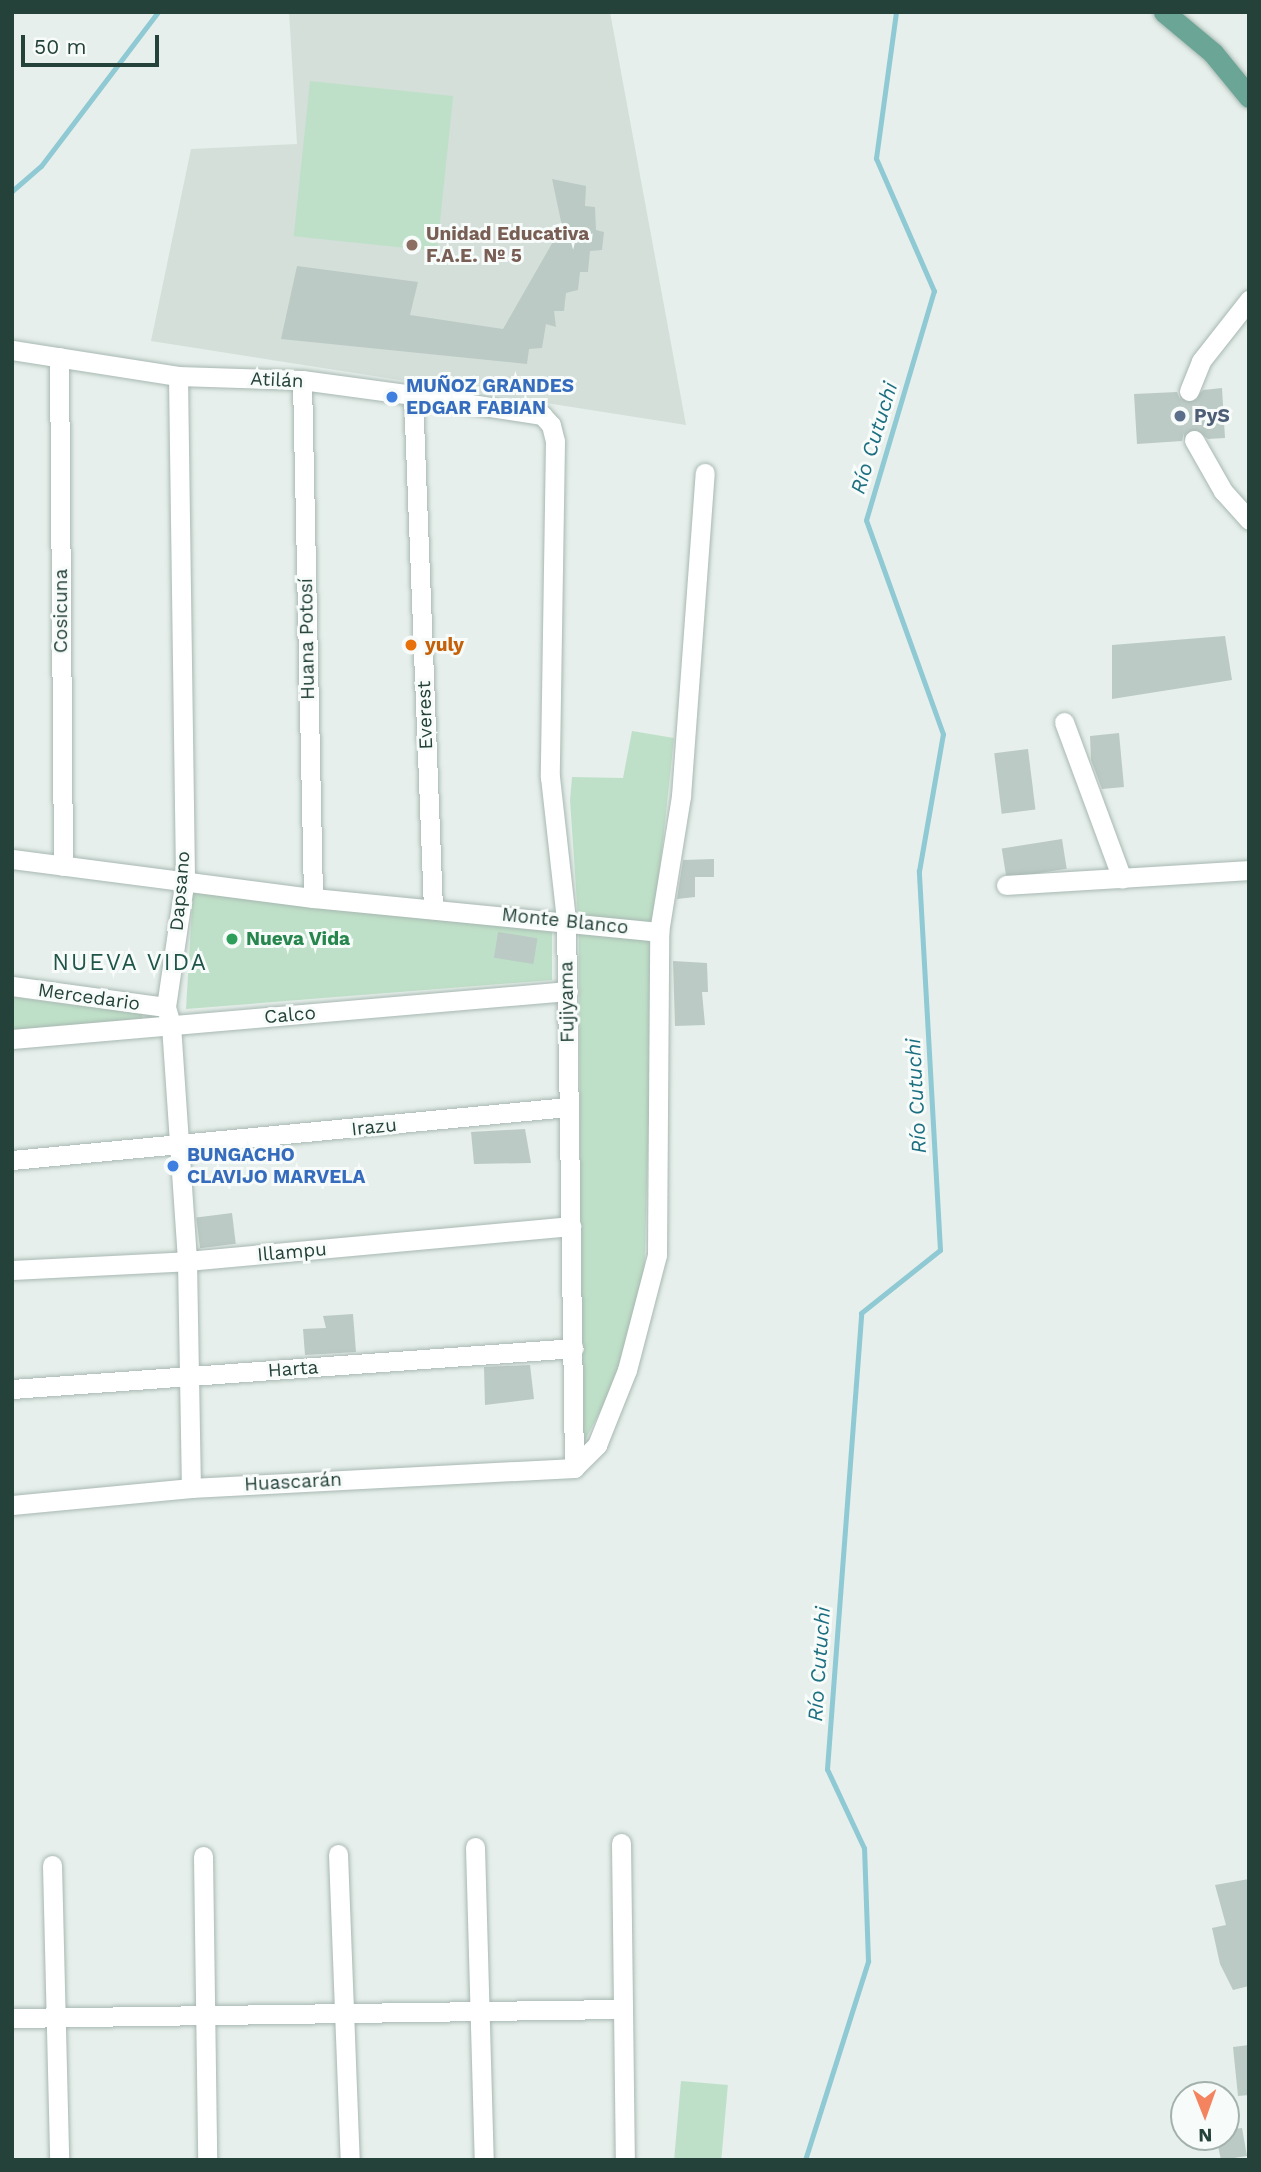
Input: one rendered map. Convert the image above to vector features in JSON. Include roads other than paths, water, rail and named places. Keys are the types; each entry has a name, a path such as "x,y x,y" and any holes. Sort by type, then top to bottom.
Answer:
{"main road":[{"path":"1164,12 1213,53 1249,97"}],"street":[{"path":"1189,391 1201,361 1249,300"},
{"name":"Atilán","path":"12,350 178,376 302,380 542,415"},
{"name":"Cosicuna","path":"59,357 63,866"},
{"name":"Dapsano","path":"178,376 185,878 169,1016 176,1147 187,1261 192,1376 191,1488"},
{"name":"Huana Potosí","path":"302,380 313,898"},
{"name":"Everest","path":"413,395 433,908"},
{"name":"Fujiyama","path":"542,415 551,425 555,441 550,777 566,920 574,1468"},
{"path":"1194,440 1223,491 1249,520"},
{"path":"574,1468 597,1445 627,1370 657,1255 659,932 681,796 705,473"},
{"path":"1064,722 1122,878"},
{"name":"Monte Blanco","path":"12,859 185,878 313,898 566,920 659,932"},
{"path":"1006,885 1249,870"},
{"name":"Mercedario","path":"12,986 169,1016"},
{"name":"Calco","path":"12,1039 169,1016 568,991"},
{"name":"Irazu","path":"12,1160 176,1147 568,1107"},
{"name":"Illampu","path":"12,1270 187,1261 571,1226"},
{"name":"Harta","path":"12,1389 574,1348"},
{"name":"Huascarán","path":"12,1505 191,1488 574,1468"},
{"path":"621,1843 621,2010 625,2160"},
{"path":"475,1847 484,2160"},
{"path":"338,1854 349,2160"},
{"path":"203,1856 207,2160"},
{"path":"52,1865 59,2160"},
{"path":"12,2018 621,2010"}],"waterway":[{"path":"12,191 41,166 158,12"},
{"name":"Río Cutuchi","path":"805,2160 868,1961 864,1848 827,1769 861,1313 940,1250 919,871 943,734 866,520 934,291 876,158 896,12"}],"tunnel":[{"path":"1189,391 1194,440"}],"place":[{"name":"Unidad Educativa F.A.E. Nº 5","path":"412,245"},
{"name":"MUÑOZ GRANDES EDGAR FABIAN","path":"392,397"},
{"name":"PyS","path":"1180,416"},
{"name":"yuly","path":"411,645"},
{"name":"Nueva Vida","path":"232,939"},
{"name":"BUNGACHO CLAVIJO MARVELA","path":"173,1166"}],"district":[{"name":"NUEVA VIDA","path":"130,963"}]}
